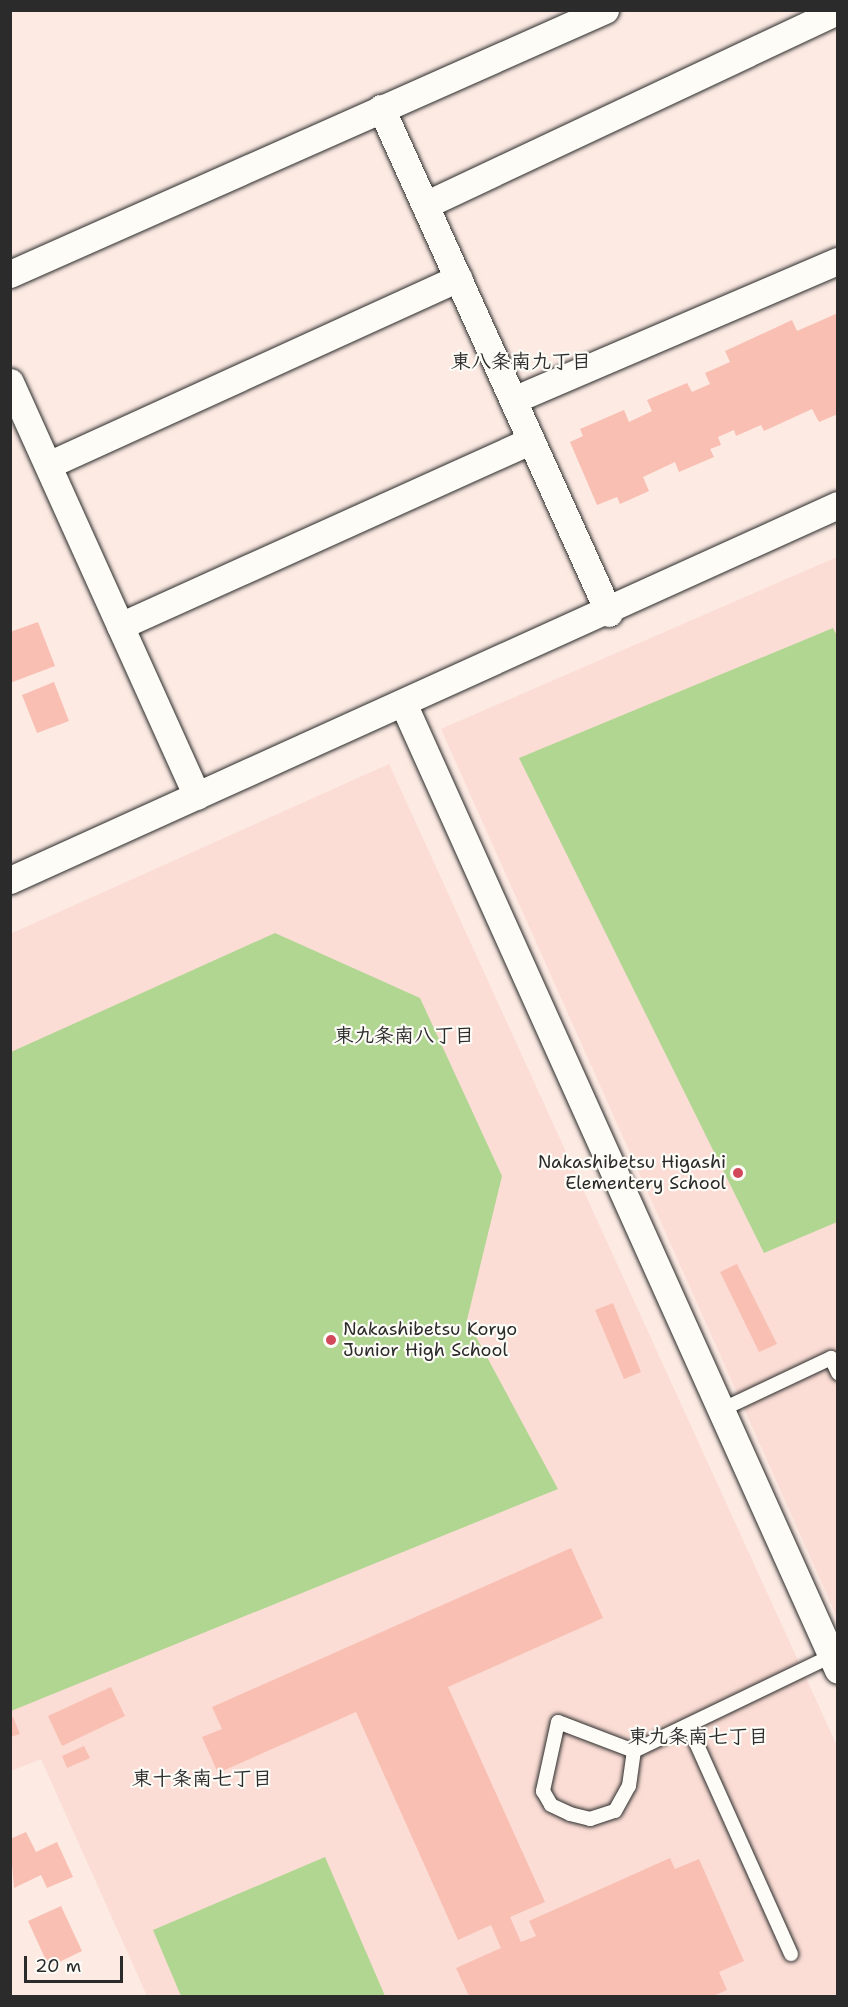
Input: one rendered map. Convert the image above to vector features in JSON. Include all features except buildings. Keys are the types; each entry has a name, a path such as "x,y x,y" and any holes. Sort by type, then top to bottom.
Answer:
{"street":[{"path":"10,274 605,10"},
{"path":"425,205 837,10"},
{"path":"381,108 609,613"},
{"path":"513,400 837,261"},
{"path":"48,465 458,278"},
{"path":"10,382 197,796"},
{"path":"120,626 531,440"},
{"path":"10,880 609,613 837,505"},
{"path":"403,703 833,1654"}],"lane":[{"path":"721,1410 831,1358 837,1373"},
{"path":"634,1751 629,1786 615,1811 590,1819 570,1814 551,1805 543,1791 558,1722 634,1751 688,1727 833,1654"},
{"path":"688,1727 791,1954"}],"shaded area":[{"name":"Nakashibetsu Higashi Elementery School","path":"837,557 837,1617 441,729"},
{"name":"Nakashibetsu Koryo Junior High School","path":"389,764 837,1746 837,1996 147,1996 41,1759 11,1771 10,934"}],"green space":[{"path":"833,628 838,638 837,1222 764,1253 519,758"},
{"path":"275,933 420,998 502,1176 467,1320 558,1489 11,1711 11,1052"},
{"path":"325,1857 385,1996 181,1996 153,1930"}],"place":[{"name":"Nakashibetsu Higashi Elementery School","path":"738,1173"},
{"name":"Nakashibetsu Koryo Junior High School","path":"331,1340"}],"district":[{"name":"東八条南九丁目","path":"521,361"},
{"name":"東九条南八丁目","path":"404,1035"},
{"name":"東九条南七丁目","path":"698,1736"},
{"name":"東十条南七丁目","path":"202,1778"}]}
